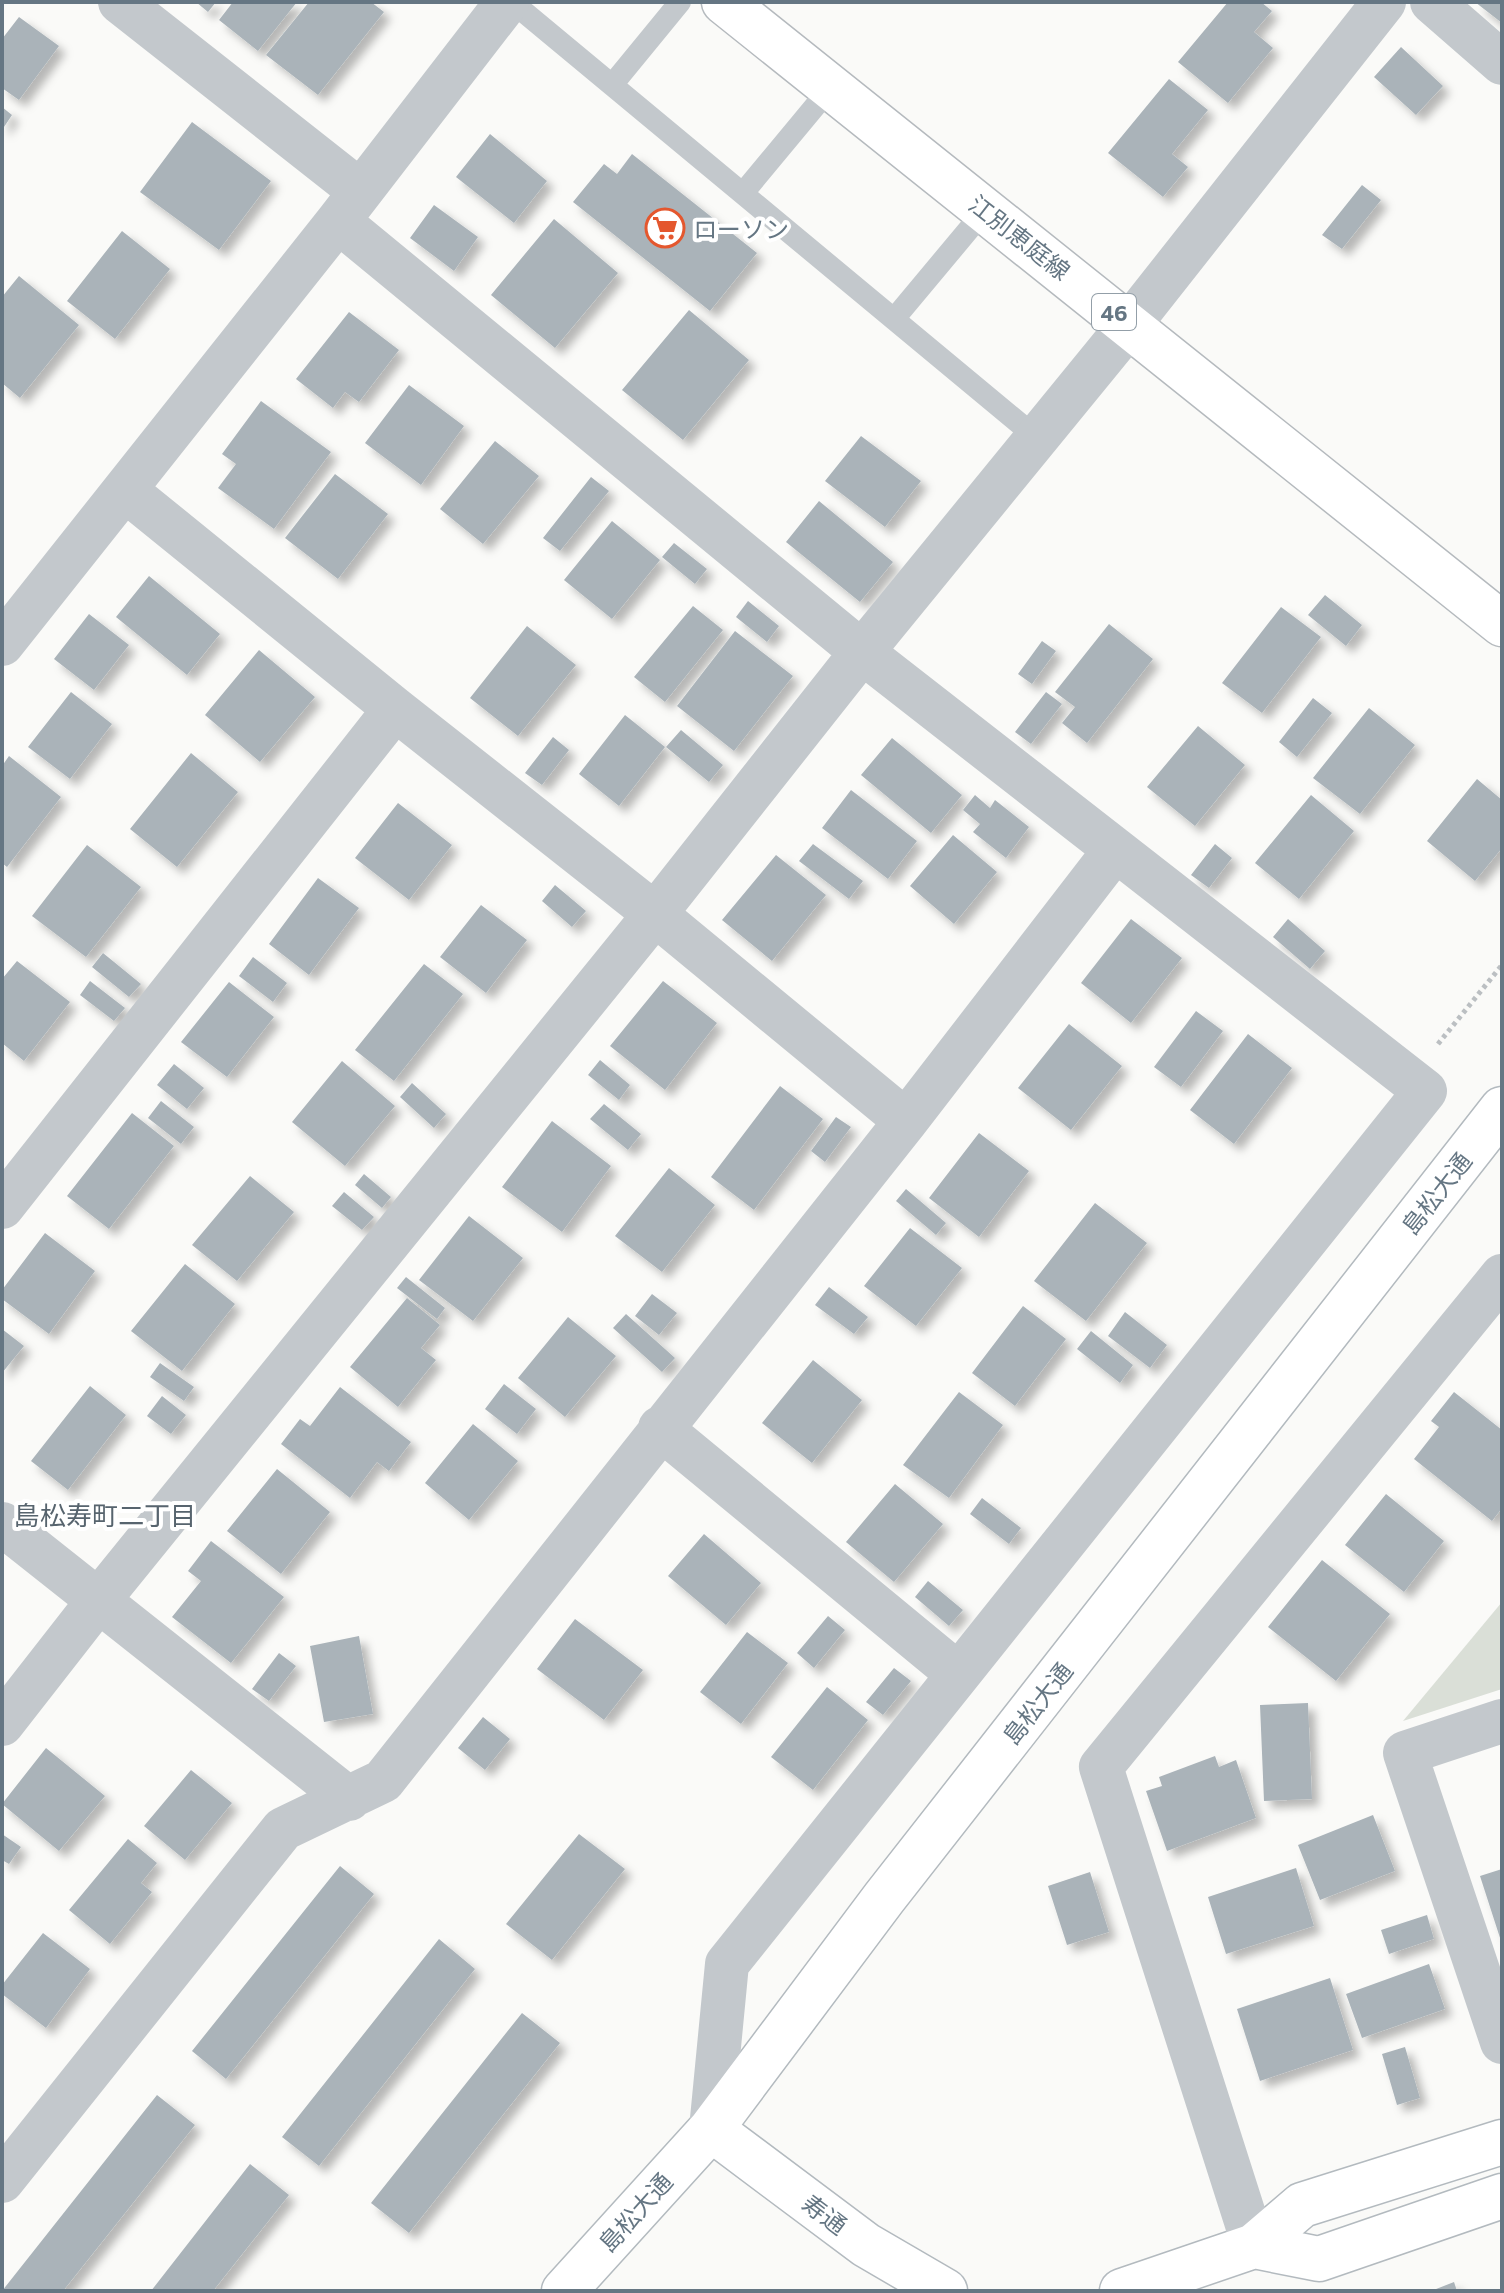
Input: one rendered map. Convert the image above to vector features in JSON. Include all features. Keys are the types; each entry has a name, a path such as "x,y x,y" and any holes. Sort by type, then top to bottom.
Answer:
{"street":[{"path":"120,2 349,206 862,652 1425,1091 727,1964 711,2129"},
{"path":"2,644 510,2"},
{"name":"江別恵庭線","path":"724,2 1502,624"},
{"path":"2,1724 98,1601 655,914 862,652 1130,324 1384,2"},
{"path":"1432,2 1502,63"},
{"path":"125,490 655,914 906,1121"},
{"path":"2,1207 395,709"},
{"path":"2,2181 283,1829 383,1781 906,1121 1115,850"},
{"name":"島松大通","path":"564,2291 711,2129 884,1898 1502,1109"},
{"path":"1254,2246 1101,1767 1502,1276"},
{"path":"660,1428 958,1674"},
{"path":"2,1524 349,1799"},
{"path":"1502,1721 1405,1753 1502,2042"},
{"name":"寿通","path":"711,2129 866,2245 945,2291"},
{"path":"1122,2291 1254,2246 1302,2205 1502,2142"},
{"path":"1254,2246 1319,2259 1502,2196"}],"lane":[{"path":"510,2 1037,438"},
{"path":"612,85 680,2"},
{"path":"743,193 831,87"},
{"path":"894,319 985,210"}],"path":[{"path":"1410,1079 1502,965"}],"shaded area":[{"path":"1502,1602 1502,1689 1403,1721"}],"building":[{"path":"196,2 216,2 208,12"},
{"path":"233,2 297,2 258,51 219,20"},
{"path":"309,2 371,2 384,12 318,95 266,55"},
{"path":"1228,2 1261,2 1272,11 1254,32 1273,48 1228,103 1178,62"},
{"path":"1475,2 1502,2 1502,23"},
{"path":"19,17 59,46 19,100 2,88 2,39"},
{"path":"1401,47 1443,86 1416,115 1374,77"},
{"path":"1169,79 1208,110 1172,154 1188,167 1163,197 1108,153"},
{"path":"2,107 12,115 2,130"},
{"path":"192,122 271,181 219,250 140,192"},
{"path":"490,134 547,181 514,223 456,177"},
{"name":"ローソン","path":"632,154 757,253 710,311 573,202 604,164 617,174"},
{"path":"1362,185 1381,200 1342,249 1322,235"},
{"path":"434,205 478,237 454,271 410,238"},
{"path":"554,219 618,273 555,348 491,295"},
{"path":"122,231 170,269 115,339 67,301"},
{"path":"19,276 79,325 20,398 2,383 2,297"},
{"path":"689,310 749,360 683,440 622,390"},
{"path":"349,312 399,350 359,402 345,392 333,408 296,379"},
{"path":"409,385 464,426 421,485 365,443"},
{"path":"261,401 331,452 274,529 218,488 236,464 222,454"},
{"path":"861,436 921,481 885,527 825,481"},
{"path":"495,441 539,476 483,544 440,509"},
{"path":"335,474 388,514 338,579 285,538"},
{"path":"591,477 609,491 560,551 543,538"},
{"path":"819,501 893,562 860,602 786,542"},
{"path":"612,521 660,560 612,619 564,580"},
{"path":"674,543 707,569 695,584 662,557"},
{"path":"149,576 220,634 187,675 116,617"},
{"path":"1325,595 1362,625 1346,646 1308,615"},
{"path":"748,601 779,626 767,642 736,617"},
{"path":"693,606 723,630 665,702 634,677"},
{"path":"1281,607 1321,637 1262,713 1222,683"},
{"path":"89,614 129,645 94,690 54,659"},
{"path":"1109,624 1153,659 1087,743 1062,723 1075,707 1055,692"},
{"path":"527,626 576,665 518,736 470,698"},
{"path":"735,631 793,676 734,751 677,706"},
{"path":"1042,641 1056,651 1032,684 1018,674"},
{"path":"259,650 315,697 260,762 205,715"},
{"path":"71,692 112,724 70,779 28,747"},
{"path":"1046,692 1062,704 1031,744 1015,732"},
{"path":"1313,698 1332,713 1297,757 1279,742"},
{"path":"1369,708 1415,745 1360,814 1313,778"},
{"path":"625,715 665,747 619,806 579,774"},
{"path":"1198,726 1245,765 1195,826 1147,787"},
{"path":"681,730 723,765 709,782 666,747"},
{"path":"553,737 569,750 542,785 525,773"},
{"path":"892,738 962,795 931,833 861,775"},
{"path":"191,753 238,792 177,867 130,829"},
{"path":"9,756 61,797 7,867 2,863 2,766"},
{"path":"1477,779 1502,800 1502,848 1475,881 1427,841"},
{"path":"851,790 917,841 888,879 822,828"},
{"path":"975,795 990,808 995,800 1029,827 1006,858 973,832 980,824 963,810"},
{"path":"1311,795 1354,831 1299,899 1255,863"},
{"path":"398,803 452,845 409,900 355,858"},
{"path":"953,835 997,872 954,924 910,886"},
{"path":"813,844 863,881 849,899 799,861"},
{"path":"1215,844 1232,858 1209,888 1191,875"},
{"path":"87,845 141,887 86,957 32,916"},
{"path":"776,855 826,895 772,961 722,920"},
{"path":"318,878 359,908 309,975 269,944"},
{"path":"555,885 586,911 572,927 542,901"},
{"path":"481,905 527,940 486,993 440,957"},
{"path":"1131,919 1182,958 1131,1023 1081,983"},
{"path":"1288,919 1325,951 1310,969 1273,937"},
{"path":"103,953 141,984 129,997 92,967"},
{"path":"253,957 287,983 273,1002 239,976"},
{"path":"17,961 70,1002 24,1061 2,1043 2,979"},
{"path":"424,964 463,994 394,1081 355,1050"},
{"path":"90,981 125,1008 114,1021 80,995"},
{"path":"663,981 717,1023 665,1090 610,1046"},
{"path":"229,982 274,1017 227,1077 181,1042"},
{"path":"1196,1011 1223,1031 1181,1087 1154,1067"},
{"path":"1069,1024 1122,1066 1071,1130 1018,1088"},
{"path":"1248,1034 1292,1068 1234,1144 1190,1110"},
{"path":"600,1060 630,1085 619,1100 588,1075"},
{"path":"342,1061 395,1106 345,1166 292,1122"},
{"path":"174,1064 204,1088 187,1109 157,1085"},
{"path":"412,1083 446,1114 434,1128 400,1097"},
{"path":"780,1086 823,1119 754,1210 711,1177"},
{"path":"161,1101 194,1127 181,1144 148,1118"},
{"path":"604,1104 641,1134 628,1150 590,1119"},
{"path":"132,1113 174,1146 109,1229 67,1196"},
{"path":"836,1117 851,1127 825,1162 811,1151"},
{"path":"552,1121 611,1166 562,1232 502,1187"},
{"path":"979,1133 1029,1171 979,1237 929,1198"},
{"path":"669,1168 715,1205 662,1272 615,1236"},
{"path":"364,1174 391,1197 382,1208 355,1185"},
{"path":"250,1176 294,1212 237,1281 192,1245"},
{"path":"906,1189 946,1223 936,1235 896,1201"},
{"path":"344,1192 374,1217 362,1230 332,1206"},
{"path":"1095,1203 1147,1243 1086,1321 1034,1281"},
{"path":"469,1216 523,1258 473,1321 419,1280"},
{"path":"910,1228 962,1268 916,1326 864,1286"},
{"path":"45,1233 95,1271 49,1334 2,1299 2,1290"},
{"path":"185,1264 235,1304 182,1371 131,1331"},
{"path":"406,1277 445,1308 437,1319 397,1288"},
{"path":"829,1287 868,1317 854,1334 815,1305"},
{"path":"652,1294 677,1313 659,1335 635,1316"},
{"path":"407,1298 440,1325 421,1348 436,1360 398,1407 350,1367"},
{"path":"1023,1306 1066,1339 1015,1406 972,1373"},
{"path":"1125,1312 1167,1345 1150,1368 1108,1336"},
{"path":"626,1314 675,1358 662,1372 613,1328"},
{"path":"568,1317 616,1356 565,1417 518,1378"},
{"path":"2,1329 24,1346 2,1373"},
{"path":"1091,1331 1133,1365 1120,1383 1077,1349"},
{"path":"813,1360 862,1400 812,1463 762,1423"},
{"path":"160,1363 194,1387 184,1401 150,1377"},
{"path":"504,1384 536,1409 517,1434 485,1409"},
{"path":"90,1386 126,1415 68,1490 31,1461"},
{"path":"340,1387 411,1442 389,1471 377,1462 350,1498 281,1444 300,1419 310,1426"},
{"path":"959,1392 1003,1425 949,1498 903,1465"},
{"path":"1454,1392 1502,1430 1502,1508 1492,1521 1414,1459 1439,1427 1431,1421"},
{"path":"162,1396 186,1415 171,1434 147,1416"},
{"path":"473,1424 518,1461 469,1520 425,1483"},
{"path":"277,1469 330,1512 281,1574 227,1531"},
{"path":"895,1484 943,1524 894,1582 846,1542"},
{"path":"1386,1494 1444,1541 1404,1592 1345,1545"},
{"path":"982,1498 1021,1528 1009,1544 970,1514"},
{"path":"704,1534 761,1583 726,1625 668,1576"},
{"path":"211,1541 284,1597 231,1663 172,1617 201,1581 188,1571"},
{"path":"1322,1560 1390,1614 1336,1681 1268,1627"},
{"path":"928,1581 963,1610 949,1626 915,1597"},
{"path":"828,1616 845,1630 814,1668 797,1653"},
{"path":"575,1619 643,1670 604,1720 537,1669"},
{"path":"747,1632 788,1663 741,1724 700,1692"},
{"path":"359,1636 373,1714 324,1722 310,1646"},
{"path":"279,1653 296,1666 269,1701 252,1689"},
{"path":"894,1668 911,1681 883,1715 866,1702"},
{"path":"827,1687 868,1720 813,1790 771,1757"},
{"path":"1308,1703 1312,1799 1264,1801 1260,1705"},
{"path":"483,1717 510,1739 485,1770 458,1748"},
{"path":"46,1748 105,1796 59,1851 2,1804"},
{"path":"1215,1756 1219,1767 1236,1760 1256,1818 1167,1851 1146,1791 1162,1786 1159,1777"},
{"path":"191,1770 232,1803 185,1860 144,1826"},
{"path":"1373,1815 1395,1871 1320,1900 1298,1845"},
{"path":"2,1834 21,1847 9,1864 2,1860"},
{"path":"579,1834 625,1869 552,1960 506,1924"},
{"path":"128,1839 157,1863 141,1883 152,1892 110,1944 69,1910"},
{"path":"340,1866 374,1894 226,2079 192,2051"},
{"path":"1296,1868 1314,1926 1226,1954 1208,1897"},
{"path":"1502,1869 1502,1941 1501,1941 1480,1876"},
{"path":"1090,1872 1109,1932 1067,1945 1048,1886"},
{"path":"1427,1915 1434,1939 1389,1954 1381,1930"},
{"path":"43,1933 90,1969 46,2028 2,1994 2,1985"},
{"path":"439,1939 475,1969 319,2166 282,2137"},
{"path":"1429,1964 1445,2009 1362,2038 1346,1994"},
{"path":"1330,1978 1353,2050 1260,2081 1237,2009"},
{"path":"522,2013 560,2043 409,2233 371,2203"},
{"path":"1405,2047 1420,2098 1397,2105 1382,2054"},
{"path":"157,2095 195,2125 63,2291 2,2291"},
{"path":"250,2164 289,2195 213,2291 151,2291"},
{"path":"1454,2282 1457,2291 1431,2291"}],"place":[{"name":"ローソン","path":"665,228"}],"district":[{"name":"島松寿町二丁目","path":"105,1514"}]}
